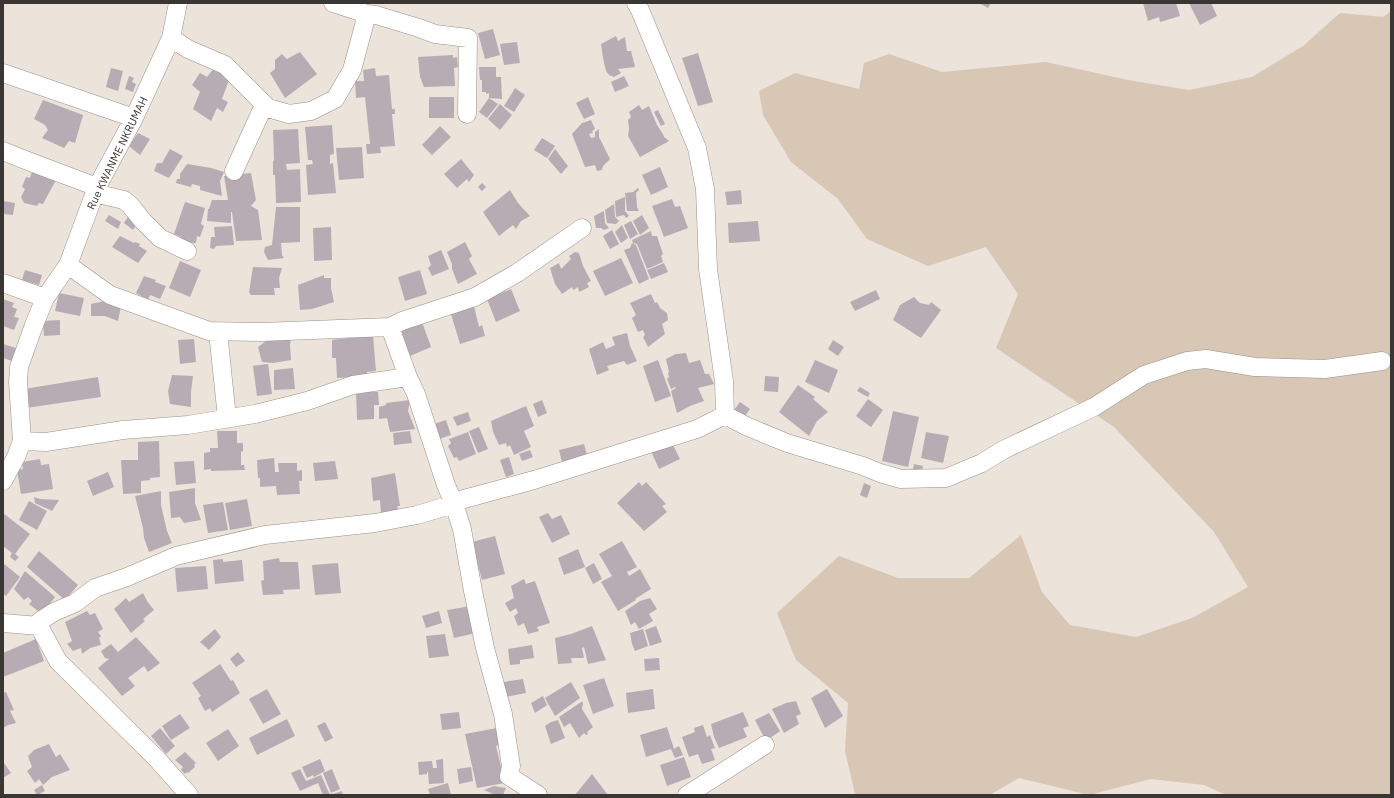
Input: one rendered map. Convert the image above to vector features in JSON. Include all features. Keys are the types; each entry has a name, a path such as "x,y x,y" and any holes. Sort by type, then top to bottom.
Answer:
{"street":[{"name":"Rue KWANME NKRUMAH","path":"3,481 16,457 22,441 18,399 19,367 45,298 68,265 97,187 134,118 171,38 178,3"},
{"path":"333,3 435,34 468,38 467,114"},
{"path":"636,3 662,59 680,109 697,148 705,189 708,269 723,374 725,415"},
{"path":"171,38 188,49 226,65 264,105 268,108 289,114 311,111 335,99 352,70 367,14"},
{"path":"3,73 134,118"},
{"path":"234,171 264,105"},
{"path":"3,151 46,169 67,175 97,187 98,194 124,200 160,238 187,251"},
{"path":"68,265 110,295 209,332 260,332 390,327 402,321 475,297 517,273 582,228"},
{"path":"3,283 45,298"},
{"path":"390,327 408,377 416,394 462,529 485,648 503,714 511,766 509,776 538,795"},
{"path":"218,332 227,418"},
{"path":"725,415 746,426 787,443 901,479 946,478 982,463 1003,450 1094,408 1144,375 1187,361 1206,359 1255,367 1324,369 1382,361"},
{"path":"22,441 46,442 122,430 188,425 255,414 307,401 353,385 408,377"},
{"path":"189,795 157,760 58,661 39,626 40,621 54,612 75,603 95,588 127,577 176,556 265,534 375,523 417,515 454,504 464,499 534,480 696,429 725,415"},
{"path":"3,623 39,626"},
{"path":"687,795 765,745"}],"shaded area":[{"path":"1391,11 1391,795 1226,795 1204,785 1151,779 1089,795 1019,778 990,795 856,795 845,751 848,703 796,660 777,613 839,556 898,578 969,578 1021,535 1042,592 1070,625 1136,637 1192,618 1248,587 1214,532 1114,427 996,348 1018,294 986,247 928,266 867,239 838,199 791,162 763,115 759,91 795,73 859,89 864,63 889,54 942,72 1046,62 1128,80 1189,90 1252,77 1303,46 1340,13 1383,17"}],"building":[{"path":"979,3 991,3 988,8"},
{"path":"1143,3 1176,3 1180,16 1160,22 1159,17 1148,21"},
{"path":"1189,3 1211,3 1217,16 1200,25"},
{"path":"493,29 500,55 485,59 478,33"},
{"path":"616,36 618,41 625,37 627,51 631,51 635,67 618,69 621,73 614,77 609,75 606,71 601,44"},
{"path":"517,42 520,63 504,65 500,44"},
{"path":"300,52 317,74 285,98 270,73 275,69 275,60 282,54 287,59"},
{"path":"698,53 713,102 698,106 682,58"},
{"path":"453,55 453,58 457,57 458,67 454,68 455,86 424,87 420,77 418,57"},
{"path":"479,67 496,67 496,77 501,77 502,99 489,98 489,93 486,94 486,92 482,92 482,80 480,80"},
{"path":"111,68 123,71 118,91 106,87"},
{"path":"214,68 229,80 222,99 228,102 223,112 217,108 211,121 193,109 200,92 192,85 200,73 207,77"},
{"path":"375,68 376,76 389,75 392,109 395,109 395,114 392,114 395,146 380,147 381,153 367,154 366,144 370,144 365,97 356,98 355,81 364,81 363,70"},
{"path":"129,76 134,78 132,82 136,84 133,92 125,89"},
{"path":"624,76 629,86 615,92 611,82"},
{"path":"515,88 525,95 514,112 504,106"},
{"path":"429,97 454,97 454,118 429,118"},
{"path":"588,97 595,114 584,119 576,103"},
{"path":"489,98 498,104 487,118 479,112"},
{"path":"43,100 83,115 75,143 69,141 64,148 42,138 48,130 45,125 34,119"},
{"path":"500,104 512,115 500,130 488,119"},
{"path":"639,105 642,110 649,106 657,125 664,137 669,141 640,157 628,136 628,120 631,117 629,112"},
{"path":"658,110 665,124 661,126 654,112"},
{"path":"591,120 595,129 592,131 593,133 589,134 591,138 595,137 595,132 599,129 599,137 610,159 603,166 602,170 597,171 595,165 585,167 572,134 582,123"},
{"path":"332,125 334,154 330,155 330,164 333,163 336,193 308,195 306,165 313,164 312,160 308,160 305,127"},
{"path":"440,126 451,137 432,155 422,145"},
{"path":"298,129 300,163 286,164 287,170 300,169 301,202 276,203 275,175 273,175 273,130"},
{"path":"138,133 150,139 140,155 129,146"},
{"path":"542,138 555,146 547,158 534,150"},
{"path":"362,147 364,178 339,180 336,148"},
{"path":"170,149 183,156 169,178 154,171 157,163 162,163"},
{"path":"555,149 568,166 561,174 548,159"},
{"path":"461,159 474,175 469,182 467,179 457,188 444,174"},
{"path":"187,164 224,172 220,181 222,196 200,190 200,186 192,184 191,187 176,183 177,179 180,179 180,174"},
{"path":"36,167 57,178 43,204 39,203 37,206 24,203 21,197 25,189 22,187 26,177 30,178"},
{"path":"660,167 668,187 651,195 642,175"},
{"path":"251,173 256,200 251,206 258,210 262,240 236,241 232,212 231,223 207,221 208,209 212,200 228,200 224,176"},
{"path":"482,183 486,187 482,191 478,187"},
{"path":"638,188 639,190 636,193 637,207 639,211 627,211 625,193 633,192"},
{"path":"510,190 518,203 530,216 521,221 516,229 513,225 499,236 483,212"},
{"path":"741,190 742,204 727,205 725,192"},
{"path":"625,197 625,211 629,216 626,218 624,215 616,217 615,201"},
{"path":"672,199 675,207 680,206 688,228 664,237 652,206"},
{"path":"3,201 15,203 13,215 3,214"},
{"path":"185,202 205,208 201,224 204,226 200,237 197,236 196,243 181,242 181,237 174,234"},
{"path":"614,204 615,217 619,221 616,224 607,223 605,210"},
{"path":"276,207 300,207 300,242 281,243 282,255 284,258 268,260 264,252 265,247 272,245"},
{"path":"604,211 605,223 609,228 604,230 601,228 596,228 594,216"},
{"path":"109,215 121,222 118,229 105,221"},
{"path":"129,215 139,221 133,230 124,223"},
{"path":"642,215 649,228 640,235 633,221"},
{"path":"631,221 638,234 630,239 624,225"},
{"path":"758,221 760,241 729,243 728,223"},
{"path":"622,225 628,238 621,243 615,232"},
{"path":"232,226 234,245 216,246 214,249 210,248 211,237 215,237 214,227"},
{"path":"331,227 332,260 314,261 313,228"},
{"path":"612,230 619,244 610,249 603,236"},
{"path":"651,231 652,236 657,236 663,254 661,256 663,262 647,269 637,244 633,243 632,240"},
{"path":"120,236 134,243 140,244 139,246 147,251 138,263 112,247"},
{"path":"465,242 472,256 469,259 477,274 458,284 447,252"},
{"path":"632,243 636,245 649,279 639,284 624,250 630,248"},
{"path":"441,250 449,269 432,276 428,268 431,265 428,256"},
{"path":"575,252 579,253 583,266 591,281 587,283 589,287 579,292 578,287 573,290 572,287 562,294 555,284 550,268 559,263 561,269 571,259 569,256"},
{"path":"621,258 633,283 605,296 593,271"},
{"path":"180,261 201,270 190,297 169,288"},
{"path":"664,263 668,272 651,279 647,270"},
{"path":"253,267 282,268 279,278 280,288 274,288 275,295 251,295 249,292"},
{"path":"25,270 42,275 39,285 22,280"},
{"path":"420,270 427,294 405,301 398,277"},
{"path":"324,275 324,278 331,278 331,288 334,302 312,309 300,310 298,285"},
{"path":"144,276 156,280 155,282 166,286 160,299 150,295 148,300 136,293"},
{"path":"511,289 520,311 496,322 487,299"},
{"path":"876,290 880,299 855,311 850,302"},
{"path":"59,293 84,298 80,316 55,311"},
{"path":"651,294 655,303 657,302 660,308 667,313 668,320 662,324 665,334 648,347 643,337 645,335 643,330 638,332 632,318 636,315 630,303"},
{"path":"914,297 920,303 929,305 931,302 941,310 921,338 893,320 900,305"},
{"path":"3,299 14,303 12,307 17,309 14,317 19,318 14,330 3,326"},
{"path":"105,301 121,306 118,321 105,316 91,316 91,304"},
{"path":"474,306 479,327 482,325 485,336 460,344 451,314"},
{"path":"60,320 60,335 44,336 43,321"},
{"path":"422,322 431,347 410,356 400,330"},
{"path":"627,333 630,346 637,361 627,365 624,361 607,366 609,370 597,375 589,349 603,342 606,349 615,345 612,337"},
{"path":"373,335 376,371 367,372 366,376 337,378 336,358 332,358 332,340"},
{"path":"291,337 291,360 273,363 262,362 258,347 270,338"},
{"path":"194,339 196,362 180,364 178,340"},
{"path":"833,340 844,347 838,356 828,349"},
{"path":"3,344 16,348 12,361 3,358"},
{"path":"686,353 689,363 700,360 705,374 709,374 714,384 698,388 704,401 677,413 671,391 676,388 671,389 667,379 669,377 669,372 666,359 676,354"},
{"path":"658,360 671,396 655,402 643,366"},
{"path":"815,360 838,370 829,393 805,382"},
{"path":"268,364 272,394 257,396 253,366"},
{"path":"293,368 295,389 274,390 274,370"},
{"path":"172,375 193,376 191,407 170,404 168,391"},
{"path":"765,376 779,377 778,392 764,391"},
{"path":"98,377 101,397 26,408 24,389"},
{"path":"798,385 815,397 813,399 828,412 817,421 809,436 779,412"},
{"path":"860,387 870,393 868,397 857,391"},
{"path":"356,392 378,392 379,405 374,405 374,419 357,420"},
{"path":"868,399 883,410 871,427 856,416"},
{"path":"410,400 408,411 415,429 390,432 387,418 379,419 379,407 386,405 386,403"},
{"path":"542,400 547,413 538,417 533,404"},
{"path":"740,402 750,409 744,417 734,410"},
{"path":"526,406 534,426 524,431 531,447 514,455 510,445 507,447 506,443 499,445 493,432 491,421"},
{"path":"893,411 919,417 908,467 882,461"},
{"path":"468,412 471,421 457,426 453,417"},
{"path":"446,420 451,435 436,440 431,425"},
{"path":"479,427 488,449 478,453 469,431"},
{"path":"217,431 237,431 237,443 243,443 241,465 244,465 245,470 204,470 204,453 210,452 210,448 218,448"},
{"path":"410,431 412,443 394,445 393,433"},
{"path":"468,432 476,454 459,461 457,457 454,458 448,446 451,443 449,439"},
{"path":"926,432 949,436 943,463 921,458"},
{"path":"670,439 680,459 659,469 650,449"},
{"path":"159,441 160,477 141,481 141,493 123,494 121,460 138,460 138,442"},
{"path":"584,444 587,455 562,462 559,450"},
{"path":"530,450 533,457 522,461 519,454"},
{"path":"509,457 514,474 506,477 500,460"},
{"path":"274,458 275,472 279,472 278,463 297,463 297,471 302,470 302,481 299,481 300,494 277,495 276,486 260,487 257,460"},
{"path":"40,459 41,465 49,464 53,489 21,494 17,470 23,469 22,462"},
{"path":"194,461 196,483 176,485 174,462"},
{"path":"335,461 338,479 315,481 313,463"},
{"path":"914,464 923,466 921,475 912,473"},
{"path":"108,472 114,487 93,496 87,481"},
{"path":"395,473 400,506 397,506 399,511 381,513 380,500 373,501 371,478"},
{"path":"639,482 642,486 646,482 666,504 662,506 667,512 644,531 617,503"},
{"path":"864,483 871,486 867,498 860,495"},
{"path":"195,488 195,503 201,520 184,523 180,517 171,518 169,492"},
{"path":"161,491 161,505 167,531 172,543 149,552 144,538 135,496"},
{"path":"34,497 40,499 59,500 52,511 35,503"},
{"path":"247,499 252,526 230,530 225,503"},
{"path":"29,501 47,511 37,530 19,520"},
{"path":"223,502 228,530 208,533 203,505"},
{"path":"3,513 30,534 15,554 19,557 15,561 10,557 12,553 3,546"},
{"path":"548,513 552,519 561,515 570,534 552,543 539,517"},
{"path":"495,536 505,574 482,580 472,542"},
{"path":"622,541 637,567 627,572 629,576 640,569 651,589 618,611 601,582 612,576 599,554"},
{"path":"578,549 585,567 564,575 558,558"},
{"path":"39,551 78,585 65,600 27,567"},
{"path":"279,558 280,562 298,562 300,589 283,590 284,594 263,595 261,581 264,580 263,561"},
{"path":"223,559 223,562 242,560 244,581 215,584 213,560"},
{"path":"3,563 20,577 6,596 3,593"},
{"path":"338,563 341,593 315,595 312,565"},
{"path":"594,563 602,579 593,584 585,568"},
{"path":"206,566 208,589 177,592 175,568"},
{"path":"25,571 55,597 42,614 29,604 32,601 28,597 24,600 14,589"},
{"path":"524,579 526,584 535,581 550,623 537,627 539,631 528,634 524,623 518,626 514,616 518,613 516,608 510,612 505,603 514,598 511,586"},
{"path":"143,593 154,610 143,619 145,621 131,633 114,609 126,598 129,602"},
{"path":"650,598 657,609 649,614 653,621 639,629 635,622 631,625 625,611 640,601"},
{"path":"471,606 476,633 454,638 447,610"},
{"path":"87,611 90,615 95,613 103,629 98,632 101,636 99,638 101,645 90,648 82,654 81,648 73,651 67,644 72,641 65,622"},
{"path":"439,611 442,623 426,628 422,616"},
{"path":"592,626 606,660 588,664 584,647 582,648 584,658 571,658 572,663 558,664 555,638"},
{"path":"656,626 662,642 650,646 645,630"},
{"path":"215,629 221,637 209,650 200,642"},
{"path":"643,629 648,646 635,651 630,633"},
{"path":"445,634 449,656 429,658 426,636"},
{"path":"136,637 160,663 148,672 144,666 128,678 135,686 122,696 98,668 109,659 105,658 101,651 111,644 118,652"},
{"path":"36,639 44,661 3,677 3,653"},
{"path":"532,645 534,658 520,660 520,664 510,665 508,649"},
{"path":"238,652 245,661 236,667 230,659"},
{"path":"659,658 660,670 645,671 644,659"},
{"path":"220,664 231,681 233,680 240,693 212,712 210,708 205,711 198,698 201,696 192,683"},
{"path":"604,678 614,706 593,714 583,685"},
{"path":"523,679 526,693 506,697 504,682"},
{"path":"571,682 580,698 555,716 545,698"},
{"path":"267,689 281,714 263,724 249,699"},
{"path":"653,689 655,709 628,713 626,693"},
{"path":"827,689 843,716 825,728 811,698"},
{"path":"6,692 14,710 10,711 16,723 3,728 3,693"},
{"path":"543,696 547,705 535,713 531,703"},
{"path":"796,701 801,714 796,716 799,724 784,733 772,709 786,703"},
{"path":"583,702 582,709 593,727 587,732 588,734 586,735 584,733 579,738 570,723 564,727 559,717"},
{"path":"459,712 461,728 442,730 440,714"},
{"path":"743,712 749,726 743,728 747,737 719,748 714,737 711,724"},
{"path":"769,713 780,731 766,741 755,720"},
{"path":"180,714 190,728 171,740 162,726"},
{"path":"287,719 295,736 257,755 249,738"},
{"path":"558,720 565,738 551,744 545,726"},
{"path":"325,722 333,738 325,742 317,726"},
{"path":"703,725 707,737 710,735 715,748 711,749 715,760 702,764 698,754 689,757 682,737 695,732 694,728"},
{"path":"667,727 674,749 679,746 683,755 675,758 671,749 646,757 640,735"},
{"path":"160,728 175,746 166,754 151,736"},
{"path":"497,728 501,744 496,746 505,783 477,788 465,734"},
{"path":"228,729 239,746 218,761 206,743"},
{"path":"49,744 56,757 60,754 70,770 52,777 43,785 39,779 35,783 27,771 32,767 28,756 34,750"},
{"path":"185,752 196,763 194,765 195,767 185,774 181,770 183,767 175,760"},
{"path":"684,757 691,777 667,786 660,765"},
{"path":"320,759 325,771 314,777 313,775 307,778 302,767"},
{"path":"443,759 444,783 429,784 428,772 427,774 419,775 418,762 432,761 433,768 437,768 436,760"},
{"path":"4,763 11,773 3,778 3,764"},
{"path":"471,767 473,781 459,784 457,769"},
{"path":"300,769 306,781 321,775 330,795 323,795 318,783 300,791 291,773"},
{"path":"332,769 340,789 331,793 323,773"},
{"path":"592,774 608,795 575,795"},
{"path":"448,783 451,795 430,795 428,789"},
{"path":"42,785 45,791 37,795 34,790"},
{"path":"494,786 506,788 503,795 495,795 484,790"},
{"path":"342,791 343,795 330,795"}]}
